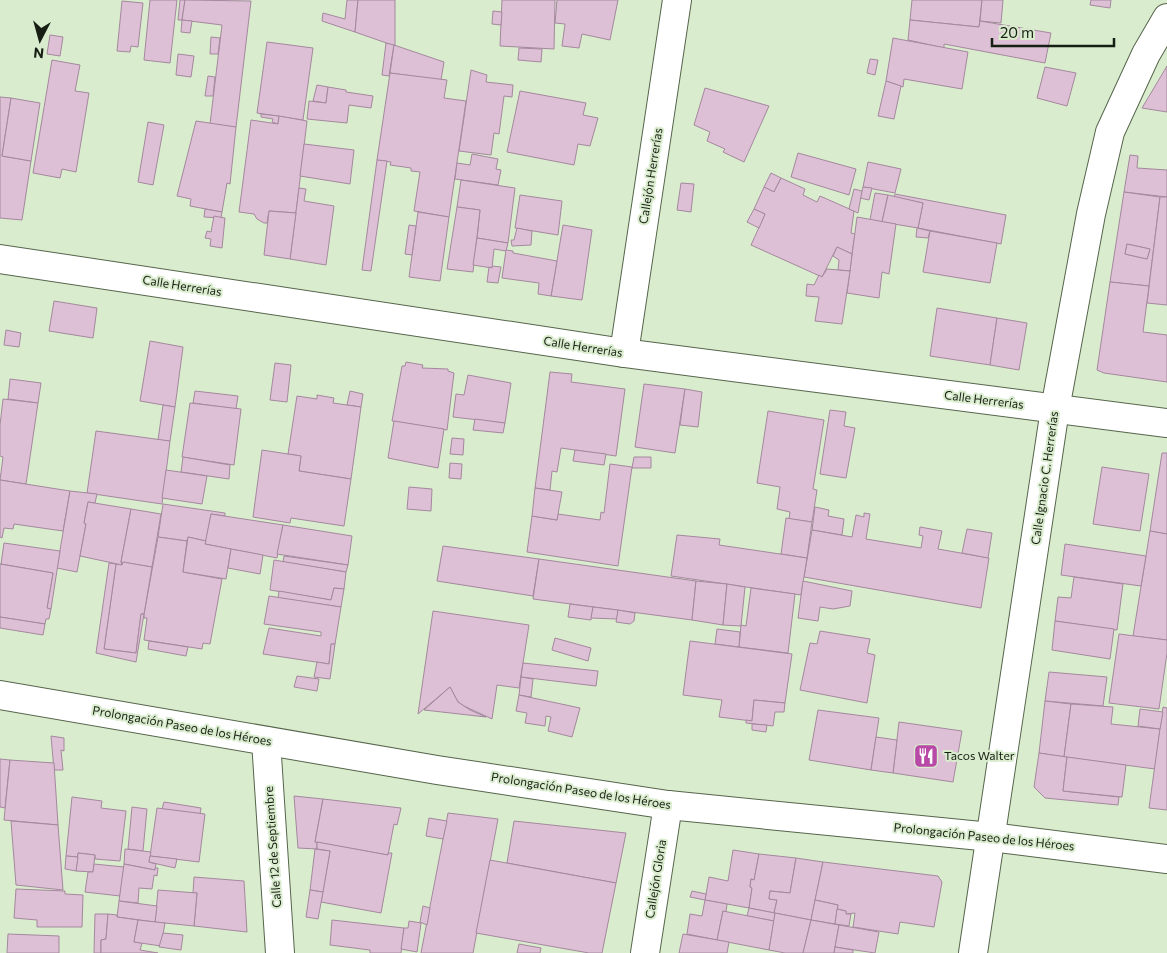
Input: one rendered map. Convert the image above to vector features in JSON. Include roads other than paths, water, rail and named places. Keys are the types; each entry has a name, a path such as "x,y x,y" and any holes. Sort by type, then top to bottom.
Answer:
{"street":[{"name":"Callejón Herrerías","path":"624,353 677,0"},
{"name":"Calle Ignacio C. Herrerías","path":"973,953 1055,409 1091,214 1110,132 1146,54 1167,18"},
{"name":"Calle Herrerías","path":"0,259 624,353 1167,423"},
{"name":"Prolongación Paseo de los Héroes","path":"0,695 437,770 668,804 991,837 1167,859"},
{"name":"Calle 12 de Septiembre","path":"266,741 280,953"},
{"name":"Callejón Gloria","path":"644,953 668,804"}],"place":[{"name":"Tacos Walter","path":"926,756"}]}
